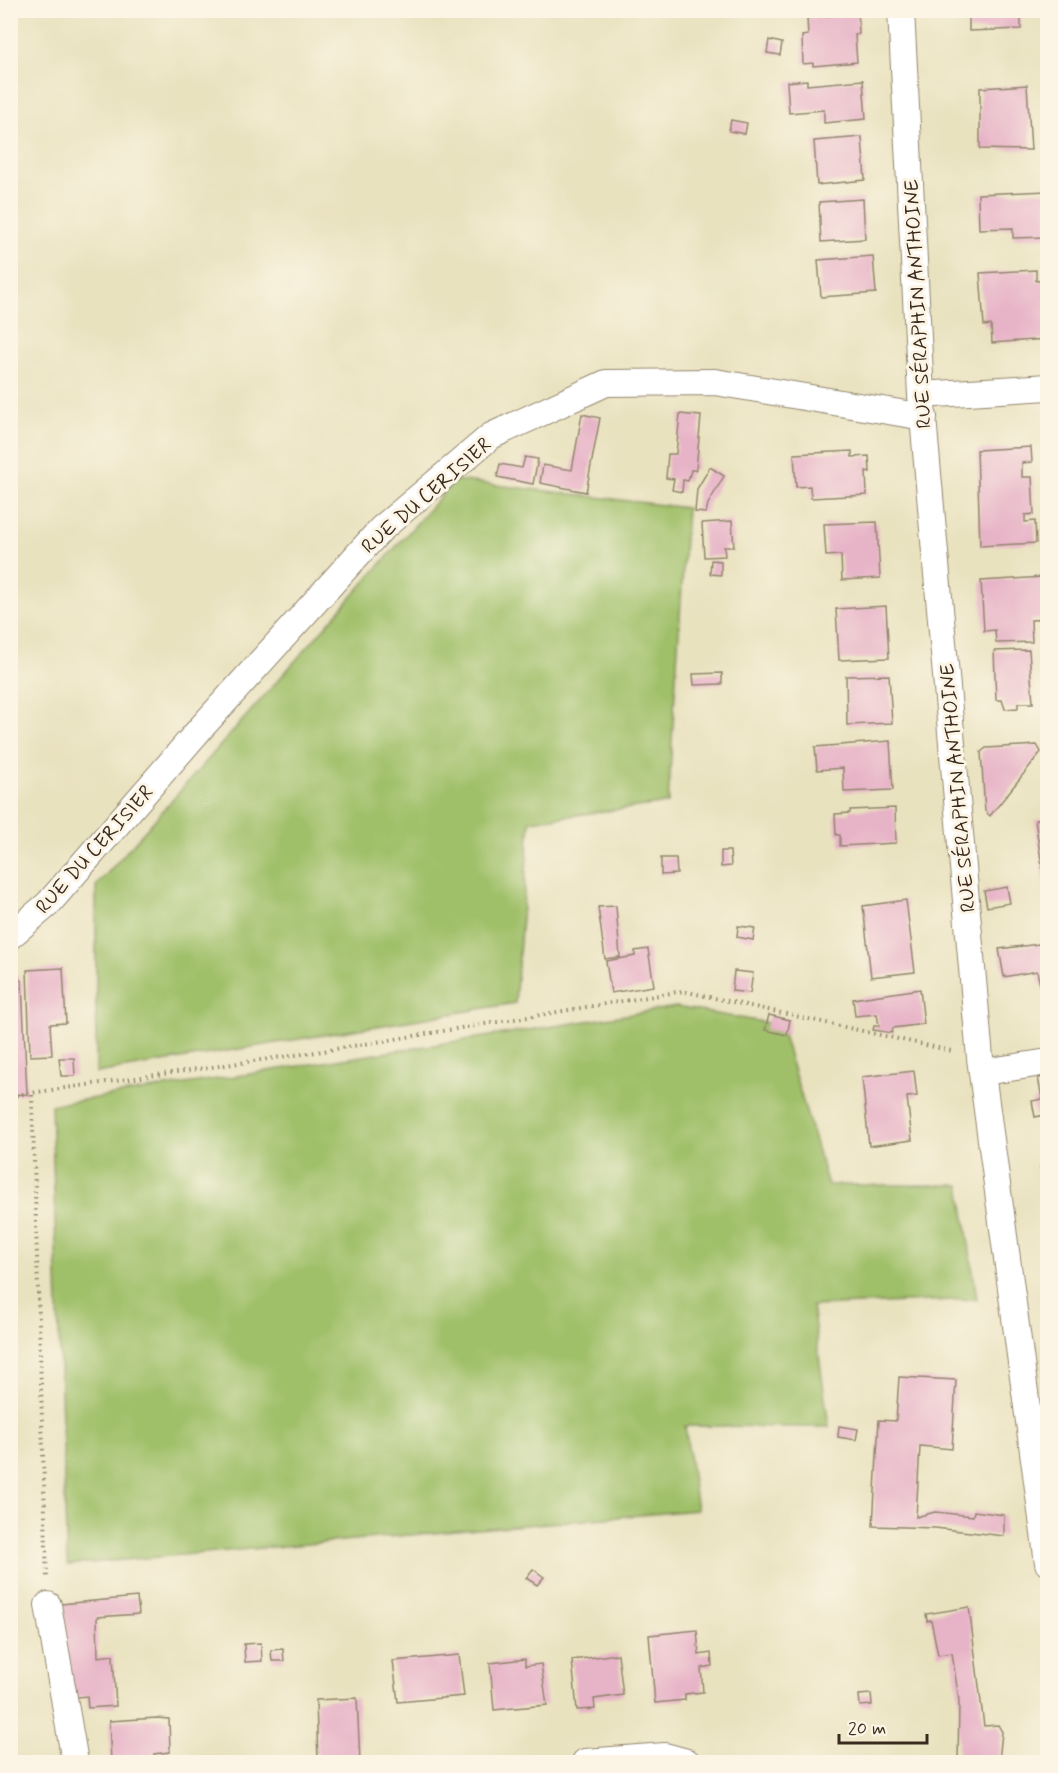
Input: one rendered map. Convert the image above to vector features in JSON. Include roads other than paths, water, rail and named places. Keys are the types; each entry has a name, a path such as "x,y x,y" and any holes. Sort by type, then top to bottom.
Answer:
{"street":[{"name":"RUE SÉRAPHIN ANTHOINE","path":"901,10 922,406 982,1065 1011,1302 1047,1563"},
{"name":"RUE DU CERISIER","path":"10,936 48,904 200,729 381,529 491,436 606,383 715,382 922,406 1047,387"},
{"path":"982,1065 1047,1062"},
{"path":"48,1605 75,1762"},
{"path":"585,1762 665,1756 687,1762"}]}
